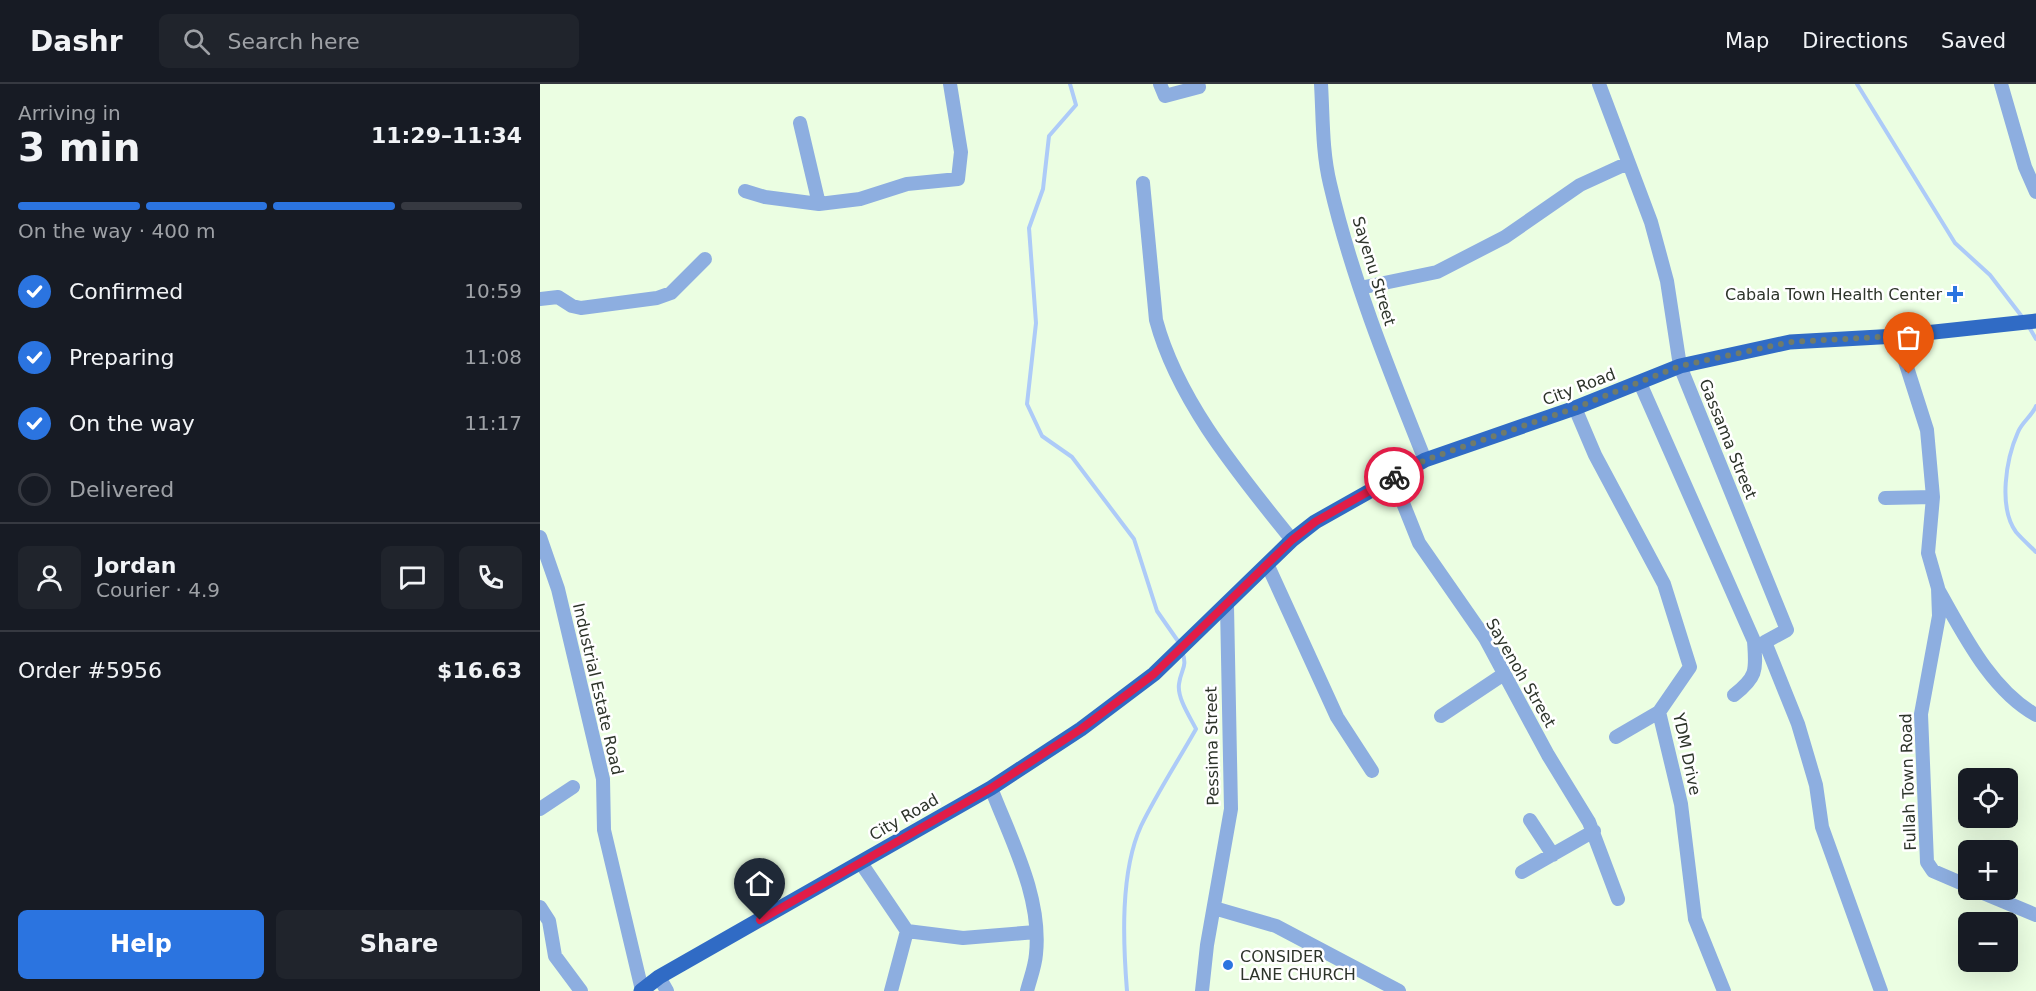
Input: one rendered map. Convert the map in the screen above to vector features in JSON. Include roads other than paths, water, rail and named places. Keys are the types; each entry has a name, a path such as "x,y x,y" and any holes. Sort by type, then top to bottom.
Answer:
{"main road":[{"name":"City Road","path":"641,991 659,977 991,788 1081,729 1154,674 1227,606 1292,540 1315,522 1425,460 1575,408 1680,366 1790,342 1897,336 2036,321"}],"street":[{"path":"745,191 765,197 819,204 860,199 907,184 958,178 961,152 950,84"},
{"path":"1160,84 1165,96 1199,87"},
{"name":"Sayenu Street","path":"1321,84 1323,140 1330,183 1360,288 1382,352 1425,460"},
{"name":"Gassama Street","path":"1599,84 1651,222 1667,281 1680,366 1787,630 1765,642 1798,724 1816,785 1822,827 1881,991"},
{"path":"2001,84 2025,166 2036,192"},
{"path":"800,123 819,204"},
{"path":"1360,288 1437,272 1505,237 1580,185 1628,163"},
{"path":"1143,183 1156,320 1162,341 1192,403 1292,540"},
{"path":"540,299 558,297 572,306 581,308 657,298 671,293 705,259"},
{"name":"Fullah Town Road","path":"1897,336 1927,430 1933,497 1928,553 1938,588 1939,616 1921,714 1927,862 1933,871 1958,882"},
{"path":"1640,383 1754,641 1756,662 1751,681 1734,694"},
{"name":"YDM Drive","path":"1575,408 1595,455 1664,584 1690,667 1659,712 1681,804 1695,919 1724,991"},
{"name":"Sayenoh Street","path":"1393,478 1419,543 1485,638 1591,826 1618,899"},
{"path":"1886,498 1933,497"},
{"name":"Industrial Estate Road","path":"540,537 558,589 603,779 604,830 641,991"},
{"path":"1268,566 1337,717 1372,771"},
{"path":"1938,588 1998,684 2020,706 2036,716"},
{"name":"Pessima Street","path":"1202,991 1231,809 1227,606"},
{"path":"1441,716 1504,674"},
{"path":"1616,737 1659,712"},
{"path":"540,809 573,787"},
{"path":"991,788 1028,884 1036,932 1036,955 1027,991"},
{"path":"1530,820 1552,855"},
{"path":"1522,872 1552,855 1591,826"},
{"path":"861,863 907,931 963,938 1036,932"},
{"path":"2000,900 2036,915"},
{"path":"540,907 549,921 555,956 581,991"},
{"path":"1214,908 1276,926 1399,991"},
{"path":"891,991 907,931"},
{"path":"659,977 667,991"}],"waterway":[{"path":"1070,84 1076,105 1049,136 1043,189 1029,228 1036,323 1027,404 1042,436 1072,457 1134,539 1157,611 1180,644"},
{"path":"1857,84 1955,243 1990,275 2023,318"},
{"path":"2029,327 2036,339"},
{"path":"2036,406 2020,428 2014,443 2006,483 2010,522 2016,532 2036,552"},
{"path":"1127,991 1125,907 1129,864 1134,844 1147,814 1196,729 1180,695 1180,679 1184,665 1182,651"}],"place":[{"name":"Cabala Town Health Center","path":"1955,294"},
{"name":"CONSIDER LANE CHURCH","path":"1228,965"}]}
